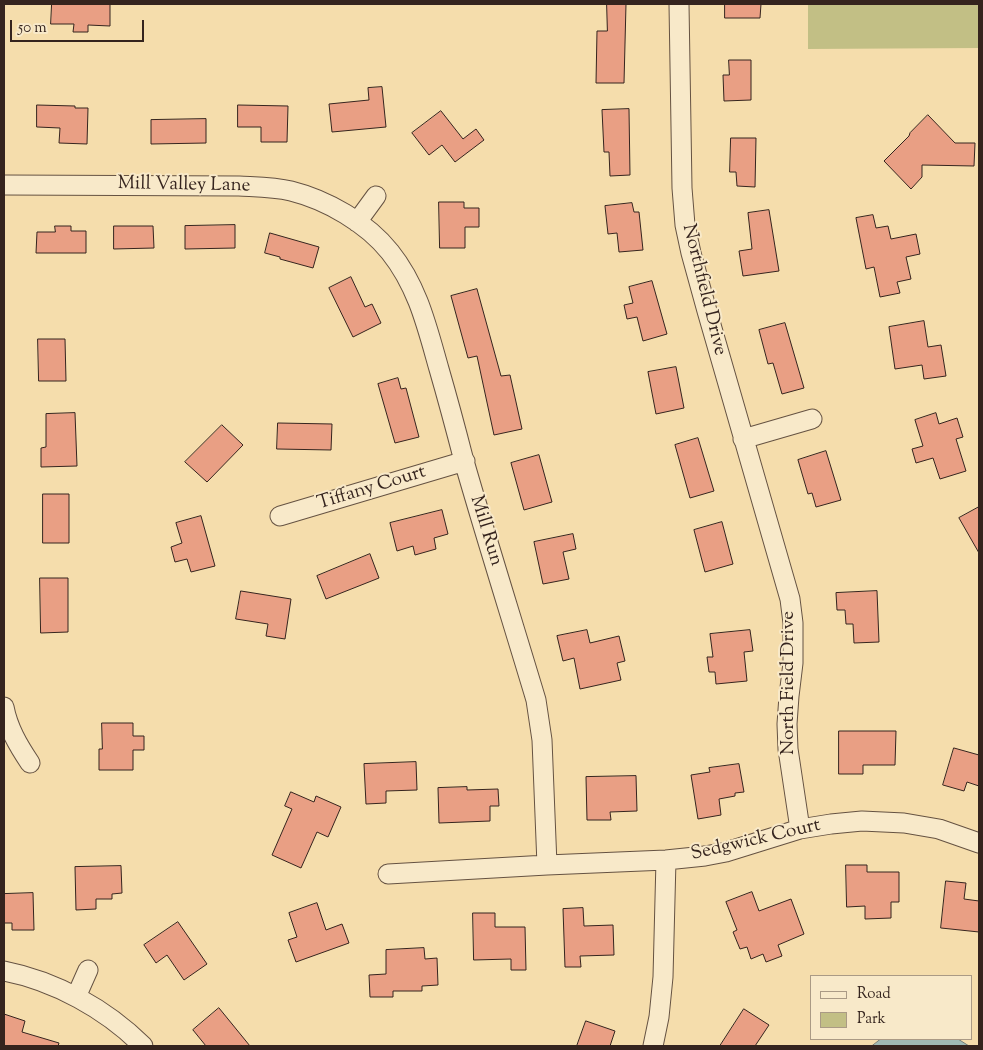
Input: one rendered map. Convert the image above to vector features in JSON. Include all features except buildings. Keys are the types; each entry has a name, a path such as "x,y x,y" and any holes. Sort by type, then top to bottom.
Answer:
{"street":[{"name":"Northfield Drive","path":"679,4 682,188 686,225 695,269 764,510"},
{"name":"Mill Valley Lane","path":"4,185 266,187 291,191 319,201 339,210 357,222"},
{"path":"357,222 376,196"},
{"name":"Mill Run","path":"357,222 371,233 388,251 406,275 418,300 428,330 536,700 542,740 547,865"},
{"path":"744,439 812,419"},
{"name":"Tiffany Court","path":"280,516 465,461"},
{"name":"North Field Drive","path":"764,510 790,599 792,615 794,663 787,724 788,749 800,830"},
{"path":"4,707 6,719 16,741 30,763"},
{"name":"Sedgwick Court","path":"388,874 666,860 705,856 726,852 800,830 862,821 904,823 938,830 979,843"},
{"path":"653,1046 659,1017 663,977 666,860"},
{"path":"76,997 88,970"},
{"path":"4,971 42,982 76,997 105,1015 143,1046"}],"green space":[{"path":"808,4 979,4 979,48 808,49"}],"water":[{"path":"880,1040 960,1040 969,1046 872,1046"}]}
